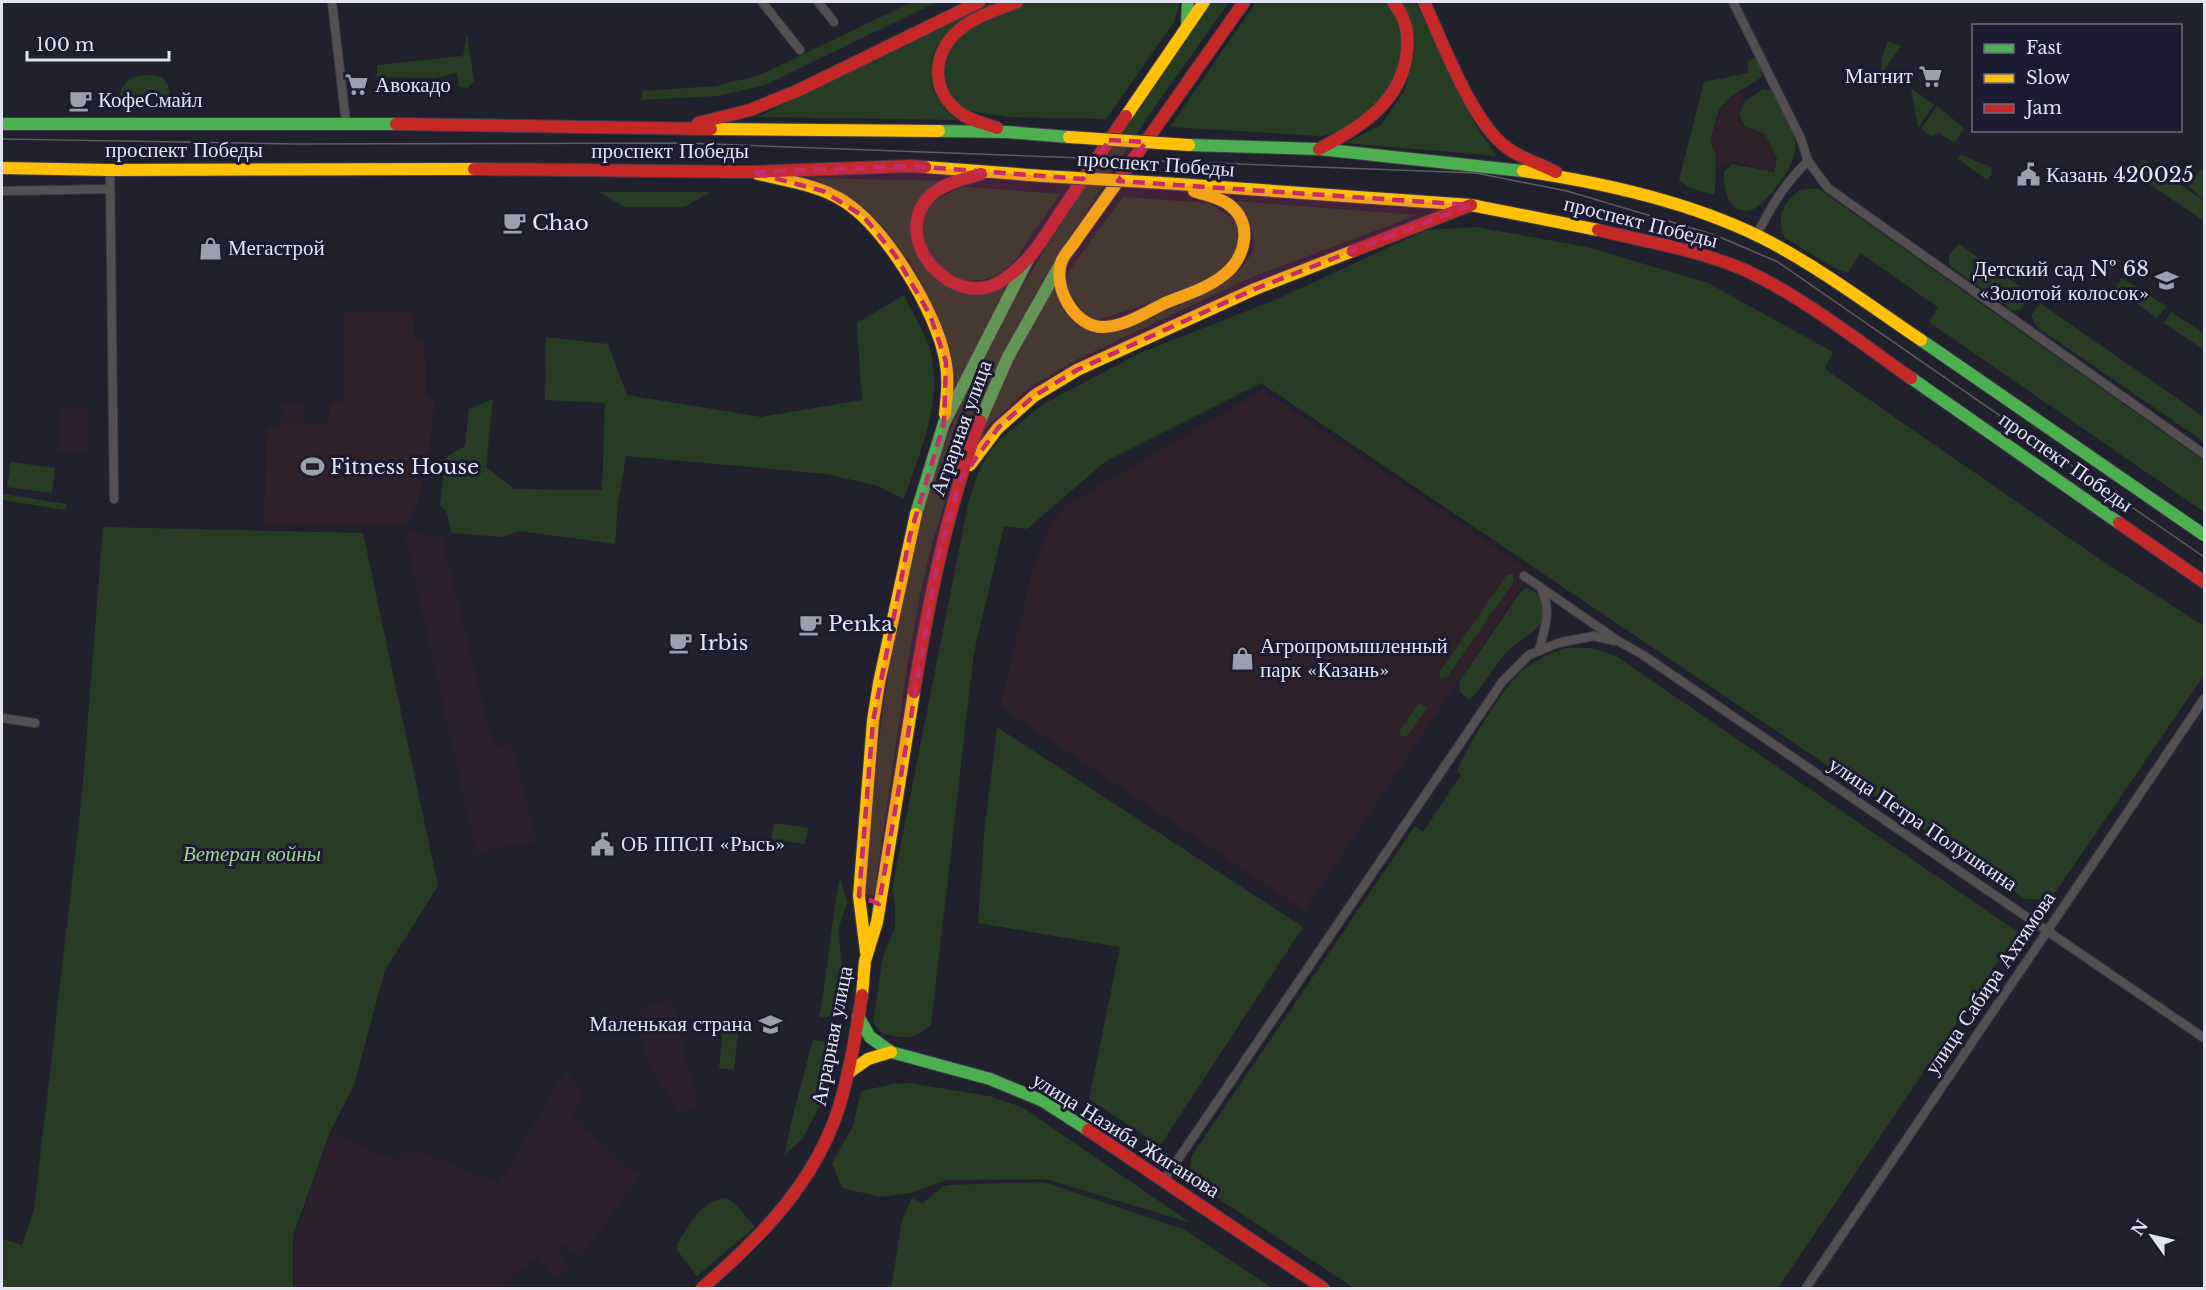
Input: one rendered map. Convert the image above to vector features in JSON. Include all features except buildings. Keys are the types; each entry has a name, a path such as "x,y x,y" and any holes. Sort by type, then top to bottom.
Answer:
{"main road":[{"path":"680,128 750,110 789,94 980,2"},
{"path":"1007,132 964,116 953,108 945,99 938,84 937,65 942,46 959,29 1017,2"},
{"path":"1187,24 1188,2"},
{"name":"Аграрная улица","path":"866,957 860,896 872,732 879,683 910,534 944,423 1028,260 1204,2"},
{"name":"Аграрная улица","path":"702,1288 777,1218 803,1184 822,1153 836,1119 848,1073 866,957 877,922 929,600 939,554 961,478 993,388 1061,262 1244,2"},
{"path":"1319,149 1347,135 1373,117 1398,86 1406,59 1407,23 1393,2"},
{"path":"1424,2 1469,95 1492,135 1506,148 1565,177"},
{"name":"проспект Победы","path":"2,124 346,123 1007,132 1189,145 1319,149 1476,165 1565,177 1622,189 1710,216 1756,236 1805,262 1855,294 2205,536"},
{"name":"проспект Победы","path":"2,168 751,172 910,166 1471,205 1574,224 1705,256 1746,271 1785,292 2205,582"},
{"path":"991,171 951,184 929,197 916,220 917,240 925,259 937,273 967,288 995,285 1028,260"},
{"path":"751,172 823,191 843,201 863,216 879,233 895,255 930,315 943,347 948,378 944,423"},
{"path":"1061,262 1060,280 1069,303 1084,321 1102,327 1128,320 1225,274 1234,266 1244,247 1246,234 1243,220 1230,205 1179,185"},
{"path":"961,478 998,428 1034,396 1077,370 1255,289 1471,205"},
{"path":"860,896 872,905 879,904 881,898"},
{"name":"улица Назиба Жиганова","path":"858,1016 870,1037 891,1052 990,1079 1043,1101 1323,1288"},
{"path":"848,1073 867,1058 891,1052"}],"street":[{"path":"332,2 346,123"},
{"path":"762,2 800,50"},
{"path":"818,2 834,22"},
{"path":"1733,2 1802,139 1808,161 1828,188 2205,454"},
{"path":"1756,236 1788,180 1808,161"},
{"path":"110,170 114,499"},
{"path":"2,191 110,189"},
{"name":"улица Петра Полушкина","path":"1524,576 2205,1038"},
{"path":"1539,651 1548,617 1546,600 1540,588"},
{"path":"1164,1180 1502,681 1529,655 1558,643 1594,636 1620,642"},
{"name":"улица Сабира Ахтямова","path":"1806,1288 2205,699"},
{"path":"2,718 35,723"}],"highlighted area":[{"path":"1109,140 1146,142 1118,181 1471,205 1255,289 1077,370 1034,396 998,428 961,479 939,554 879,904 859,896 873,721 910,535 944,423 946,362 930,315 895,255 863,216 823,191 751,172 910,166 1083,179"}],"shaded area":[{"path":"1740,92 1744,101 1738,115 1740,121 1744,126 1765,134 1776,160 1773,171 1732,162 1717,167 1717,156 1710,141 1720,111 1729,99"},
{"path":"413,312 414,340 425,340 426,398 435,398 430,442 418,502 405,525 264,526 267,426 328,424 330,402 344,401 343,313"},
{"name":"Агропромышленный парк «Казань»","path":"1263,390 1532,572 1304,911 1000,706 1033,569 1051,523 1065,506"},
{"path":"282,402 305,403 304,428 281,427"},
{"path":"59,408 89,408 89,452 59,452"},
{"path":"404,531 442,537 494,747 512,743 537,841 476,853"},
{"path":"671,999 699,1109 679,1112 649,1065 639,1030 642,1007"},
{"path":"566,1069 584,1097 570,1117 640,1176 581,1257 556,1239 539,1254 555,1242 563,1252 560,1254 570,1268 555,1280 536,1256 501,1288 294,1288 295,1236 331,1133 399,1162 413,1149 499,1183"}],"green space":[{"path":"912,2 937,2 765,85 718,96 640,100 643,91 716,86 760,75"},
{"path":"991,2 1006,2 971,17 952,29 942,39 931,63 930,75 938,100 957,120 758,117"},
{"path":"1026,2 1180,2 1174,22 1106,119 1008,117 964,110 953,102 944,87 941,69 946,50 961,34"},
{"path":"1211,2 1229,2 1149,115 1043,279 989,382 963,444 931,547 920,595 874,895 864,894 881,724 899,610 926,500 944,446 976,371 1035,265"},
{"path":"1256,2 1385,2 1403,23 1404,49 1396,82 1370,116 1347,132 1321,136 1170,127"},
{"path":"1398,2 1415,2 1476,126 1497,156 1346,143 1381,125 1405,90 1415,51 1411,20"},
{"path":"467,34 474,81 468,88 459,87 457,73 435,78 377,77 377,65 463,56"},
{"path":"1888,41 1901,46 1880,76 1883,54"},
{"path":"1756,57 1762,77 1729,98 1719,110 1710,141 1716,156 1715,192 1713,195 1688,187 1679,180 1704,82 1748,73 1748,61"},
{"path":"149,75 162,77 168,85 170,96 119,96 130,79"},
{"path":"1911,88 1934,105 1918,128"},
{"path":"1763,89 1771,90 1785,115 1794,136 1795,151 1790,167 1771,193 1751,210 1743,211 1732,205 1728,199 1724,184 1724,171 1732,164 1774,172 1777,159 1765,134 1745,126 1739,115 1745,101"},
{"path":"120,103 169,104 165,109 126,109 120,106"},
{"path":"1937,106 1964,128 1954,143 1939,133 1932,136 1921,129"},
{"path":"1961,155 1991,167 1992,174 1987,180 1957,158"},
{"path":"2143,159 2204,201 2204,221 2133,173"},
{"path":"2201,169 2204,171 2204,200 2188,186"},
{"path":"812,178 947,181 917,204 910,217 911,242 922,262 935,280 966,292 1013,278 956,390 945,336 907,255 905,258 884,233 887,231 862,207 834,188"},
{"path":"967,187 1060,194 1015,260 991,277 970,281 950,275 934,263 924,247 921,229 926,212 942,197"},
{"path":"1819,189 2204,461 2204,512 1929,322 1938,307 1860,253 1848,273 1834,268 1785,238 1781,218 1789,200 1801,190"},
{"path":"598,192 711,192 684,207 625,207"},
{"path":"1123,197 1209,203 1238,222 1237,243 1228,262 1204,279 1146,304 1095,320 1083,311 1070,293 1069,271"},
{"path":"1234,201 1417,215 1250,278 1072,362 1028,389 981,432 1010,367 1053,286 1066,311 1078,324 1085,329 1104,334 1218,285 1239,271 1254,250 1253,233 1246,217"},
{"path":"1476,227 1587,247 1708,283 1833,352 1825,369 2101,560 2204,626 2204,675 2050,900 2025,899 1261,383 1106,461 1027,529 1004,526 974,652 931,1025 919,1034 908,1037 881,1033 873,1022 883,956 895,927 892,889 968,504 978,473 987,456 1001,438 1045,403 1140,353 1282,297 1426,230"},
{"path":"1959,244 2031,294 2021,309 2013,311 1949,265 1949,255"},
{"path":"2122,278 2166,306 2157,318 2115,288"},
{"path":"904,295 929,347 934,373 934,392 928,428 904,499 878,486 827,474 626,456 618,503 615,544 520,531 502,537 452,533 447,513 440,505 446,457 465,446 469,409 493,399 486,467 514,489 602,490 605,403 545,400 546,337 608,344 627,395 761,417 862,400 857,323"},
{"path":"2040,303 2204,417 2204,442 2037,327 2031,316"},
{"path":"2171,312 2204,333 2204,350 2164,323"},
{"path":"11,462 55,468 52,493 7,487"},
{"path":"2,494 67,504 65,510 2,500"},
{"name":"Ветеран войны","path":"103,527 363,533 438,886 385,970 354,1085 330,1132 293,1236 293,1288 2,1288 2,1239 22,1245 34,1210 82,795"},
{"path":"1513,575 1513,583 1447,677 1441,679 1439,673 1506,576"},
{"path":"1525,588 1536,593 1541,599 1544,611 1542,619 1532,632 1505,654 1472,698 1468,699 1460,692 1459,682"},
{"path":"1566,648 1590,648 1616,656 2018,932 1778,1288 1354,1288 1193,1182 1190,1172 1191,1157 1415,826 1423,832 1461,775 1457,771 1469,747 1506,689 1529,665"},
{"path":"1419,703 1427,708 1407,736 1401,736 1399,732"},
{"path":"997,727 1303,927 1160,1146 1089,1099 1120,947 978,923 984,835"},
{"path":"774,823 808,828 805,844 771,839"},
{"path":"840,876 847,903 838,930 843,972 837,1016 819,1017 834,911"},
{"path":"723,1029 738,1030 734,1070 719,1068"},
{"path":"813,1040 828,1042 831,1056 829,1087 803,1138 784,1156 794,1111"},
{"path":"909,1083 989,1096 1022,1107 1191,1223 1046,1179 947,1180 910,1193 881,1197 842,1188 832,1163 853,1126 861,1091"},
{"path":"1044,1182 1185,1230 1272,1288 891,1288 902,1220 912,1198 922,1204 942,1187 948,1185"},
{"path":"726,1198 735,1204 755,1227 697,1276 677,1250 677,1244 702,1209 717,1200"}],"tram line":[{"path":"2,139 294,144 686,143 1476,173 1567,191 1715,235 1778,262 2204,557"}],"traffic: fast":[{"path":"1187,25 1188,2"},
{"path":"2,124 396,124"},
{"path":"939,131 1007,132 1069,137"},
{"path":"1189,145 1319,149 1523,171"},
{"path":"916,514 944,423 1027,261"},
{"path":"980,421 1008,357 1061,263"},
{"path":"1921,340 2204,535"},
{"path":"1911,378 2119,523"},
{"path":"858,1016 870,1037 891,1052 990,1079 1043,1101 1088,1130"}],"traffic: slow":[{"path":"1126,116 1204,2"},
{"path":"711,129 939,131"},
{"path":"1069,137 1189,145"},
{"path":"925,167 1043,176"},
{"path":"2,168 474,169"},
{"path":"1523,171 1650,196 1743,229 1810,265 1921,340"},
{"path":"758,174 825,191 845,202 877,231 920,295 940,340 947,373 945,414"},
{"path":"1043,176 1163,183"},
{"path":"1121,177 1066,254 1059,273 1063,294 1069,305 1076,314 1093,326 1112,326 1135,318 1211,284 1232,267 1242,249 1244,239 1241,220 1228,204 1194,191"},
{"path":"1163,183 1471,205 1598,230"},
{"path":"970,465 998,428 1034,396 1077,370 1255,289 1353,251"},
{"path":"866,952 859,896 873,721 879,683 916,514"},
{"path":"862,995 865,961 877,922 914,692"},
{"path":"848,1073 868,1059 891,1052"}],"traffic: jam":[{"path":"698,123 750,110 799,90 979,2"},
{"path":"997,128 975,121 952,106 940,85 939,62 950,40 965,25 1017,2"},
{"path":"1121,177 1244,2"},
{"path":"1319,149 1364,121 1388,98 1397,84 1404,68 1407,37 1403,19 1393,2"},
{"path":"1424,2 1459,80 1493,135 1517,154 1556,172"},
{"path":"981,174 948,184 936,191 919,212 917,231 921,250 932,266 947,279 965,287 984,288 1003,280 1022,265 1044,237 1126,116"},
{"path":"396,124 711,129"},
{"path":"474,169 751,172 925,167"},
{"path":"1353,251 1471,205"},
{"path":"1598,230 1692,252 1747,271 1811,307 1911,378"},
{"path":"914,692 940,555 968,454 980,421"},
{"path":"2119,523 2204,582"},
{"path":"702,1288 765,1229 816,1160 829,1135 843,1093 862,995"},
{"path":"1088,1130 1323,1288"}],"place":[{"name":"Магнит","path":"1931,76"},
{"name":"Авокадо","path":"357,85"},
{"name":"КофеСмайл","path":"80,100"},
{"name":"Казань 420025","path":"2028,175"},
{"name":"Chao","path":"514,223"},
{"name":"Мегастрой","path":"210,248"},
{"name":"Детский сад № 68 «Золотой колосок»","path":"2167,281"},
{"name":"Fitness House","path":"312,467"},
{"name":"Penka","path":"810,624"},
{"name":"Irbis","path":"681,643"},
{"name":"Агропромышленный парк «Казань»","path":"1242,658"},
{"name":"ОБ ППСП «Рысь»","path":"603,844"},
{"name":"Маленькая страна","path":"770,1024"}]}
